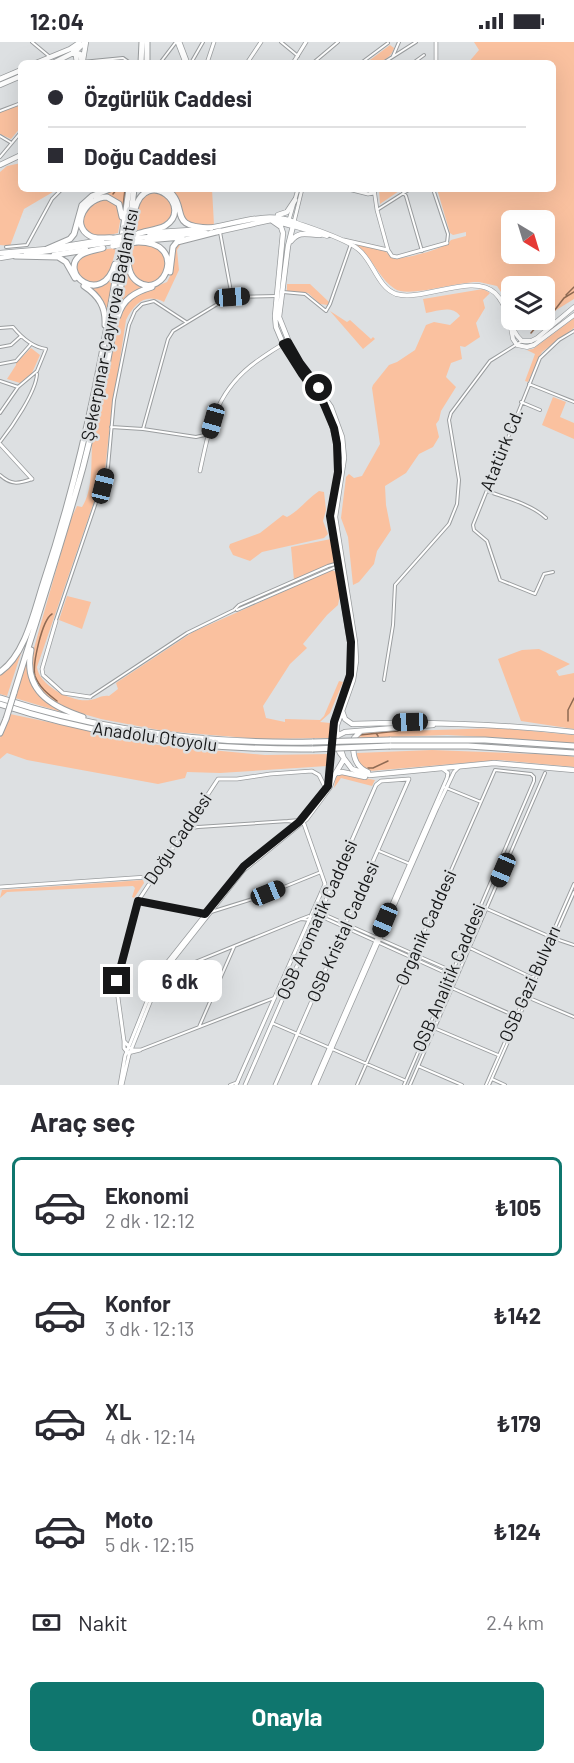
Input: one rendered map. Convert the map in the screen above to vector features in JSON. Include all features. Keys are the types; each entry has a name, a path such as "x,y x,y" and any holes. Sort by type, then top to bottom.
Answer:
{"highway":[{"path":"141,60 142,42"},
{"path":"147,42 147,60"},
{"path":"47,249 70,239 74,234 82,205 92,196 102,192"},
{"name":"Şekerpınar-Çayırova Bağlantısı","path":"44,599 84,464 109,347 125,238 129,192"},
{"name":"Şekerpınar-Çayırova Bağlantısı","path":"47,572 77,467 101,361 134,192"},
{"path":"150,192 141,196 135,207 125,238 113,271 109,278 96,286 85,284 76,274 74,267 83,254 103,248 113,242 137,238 196,236"},
{"path":"137,238 163,227 172,218 174,204 166,193 162,192"},
{"path":"170,192 175,197 180,216 185,224 195,228 211,228"},
{"path":"113,242 91,237 83,228 82,213 93,200 106,197 119,204 131,275 141,284 158,283 164,277 167,269 168,261 165,253 152,243 137,238"},
{"path":"109,347 123,303 138,291 162,282 171,269 172,251 175,244 180,240 220,231"},
{"path":"15,256 44,256 103,248"},
{"path":"44,256 62,259 75,279 100,300 105,317 101,361"},
{"path":"12,693 47,572"},
{"path":"0,672 12,662 22,645 47,572"},
{"path":"0,733 44,599"},
{"path":"44,599 29,658 34,683 46,699 56,706 112,726"},
{"name":"Anadolu Otoyolu","path":"0,698 68,717 112,726 214,740 313,745"},
{"name":"Anadolu Otoyolu","path":"0,706 101,731 163,741 238,748 313,745"},
{"path":"0,724 4,718"},
{"path":"313,745 485,740 574,746"},
{"path":"390,743 574,753"}],"main road":[{"path":"75,52 79,42"},
{"path":"57,60 79,42"},
{"path":"43,60 75,52 86,42"},
{"path":"81,60 86,42"},
{"path":"75,52 81,56 80,60"},
{"path":"67,53 78,60"},
{"path":"0,79 18,71"},
{"path":"0,85 18,77"},
{"path":"0,163 8,157 18,155"},
{"path":"0,163 18,156"},
{"path":"137,238 220,231 281,215 287,212 295,200"},
{"path":"269,218 281,227 282,244 275,316 279,337 286,343"},
{"path":"137,238 269,218 291,223 351,244 365,255 386,286 396,294 484,286 495,292 501,301"},
{"path":"291,223 320,235"},
{"path":"282,244 291,223"},
{"path":"291,223 279,317 286,343 302,374 323,402 334,428 338,465 330,516 355,642 356,661 352,686 337,725 335,738"},
{"path":"288,246 291,240 302,233 331,237"},
{"path":"0,253 113,242"},
{"path":"0,258 113,242"},
{"path":"514,330 517,337 522,341 531,341 574,307"},
{"path":"512,330 513,339 517,345 527,347 534,345 574,315"},
{"path":"340,564 352,655 349,681 334,722 335,738 344,759 352,769 359,773 382,775"},
{"path":"342,711 345,719 352,724 410,722 501,725 574,732"},
{"path":"335,738 342,733 443,724"},
{"path":"363,731 354,738 355,760 364,771 382,775"},
{"path":"335,774 341,768 344,759"},
{"path":"335,774 342,772 372,777 494,763 574,770"}],"street":[{"path":"32,42 50,57"},
{"path":"37,46 41,42"},
{"path":"162,60 177,42 186,60"},
{"path":"190,60 203,42"},
{"path":"208,60 214,42"},
{"path":"249,60 261,42"},
{"path":"281,42 298,56"},
{"path":"295,60 306,42"},
{"path":"317,60 338,42"},
{"path":"364,60 387,42 398,46"},
{"path":"393,56 399,42"},
{"path":"387,60 416,42"},
{"path":"436,42 436,60"},
{"path":"417,60 424,55"},
{"path":"102,60 123,58 126,60"},
{"path":"0,111 18,104"},
{"path":"0,136 12,143"},
{"path":"0,157 18,136"},
{"path":"6,150 8,157"},
{"path":"6,247 27,245 52,198 59,192"},
{"path":"291,223 299,192"},
{"path":"291,223 299,192"},
{"path":"375,192 377,210 388,250 392,256 397,257 447,243 448,234 434,192"},
{"path":"377,210 400,192"},
{"path":"403,192 422,250"},
{"path":"220,231 232,297"},
{"path":"331,237 388,250"},
{"path":"282,292 305,294 326,311 351,244"},
{"path":"143,429 168,339 173,331 232,297 277,296"},
{"path":"186,322 154,301 142,304 135,311 129,325 122,354 111,427 109,459 103,486 56,621 42,669 43,675 63,693 90,697 187,633 340,564"},
{"path":"0,328 13,327 31,345 46,349 29,396 0,443 32,479 14,484 0,475"},
{"name":"Atatürk Cd.","path":"553,572 544,574 535,594 500,580 487,541 474,530 473,525 540,358 559,340 574,331"},
{"path":"0,347 11,345 21,336"},
{"path":"384,680 393,626 395,585 449,524 457,504 459,480 449,420 450,413 490,361 522,341"},
{"path":"200,471 216,408 231,385 246,369 286,343"},
{"path":"0,364 16,361 31,345"},
{"path":"0,413 18,387 37,371"},
{"path":"0,381 18,387"},
{"path":"528,384 574,402"},
{"path":"521,402 540,410"},
{"path":"111,427 196,437 209,434"},
{"path":"0,482 5,480"},
{"path":"487,491 522,504 546,518"},
{"path":"328,789 335,738"},
{"path":"315,1085 445,787 456,769 463,766"},
{"path":"538,766 543,768 545,773"},
{"path":"410,1085 545,773 552,767"},
{"path":"441,768 448,773 445,787"},
{"name":"Organik Caddesi","path":"357,1085 495,770"},
{"name":"OSB Analitik Caddesi","path":"404,1085 535,779 531,774 495,770"},
{"name":"Doğu Caddesi","path":"129,1051 124,1041 116,983 138,901 220,778 237,779 310,771 329,783"},
{"path":"208,913 248,866 301,822 328,789 335,774"},
{"name":"OSB Kristal Caddesi","path":"275,1085 408,779"},
{"name":"OSB Aromatik Caddesi","path":"245,1085 376,785 381,781 408,779"},
{"path":"323,780 328,789"},
{"path":"445,787 481,802"},
{"path":"191,822 193,826 198,827"},
{"path":"185,830 198,827 301,822"},
{"path":"230,1085 237,1083 277,997 324,886 307,832 301,822"},
{"path":"121,1085 129,1051 162,972 244,866 301,822"},
{"path":"378,850 411,864"},
{"path":"138,901 208,913 260,897 321,872"},
{"path":"0,887 147,877"},
{"name":"OSB Gazi Bulvarı","path":"487,1085 574,884"},
{"path":"324,886 331,889"},
{"name":"OSB Gazi Bulvarı","path":"552,937 574,891"},
{"path":"214,907 219,910"},
{"path":"487,909 574,945"},
{"path":"162,972 173,971 312,915"},
{"path":"320,915 413,958 458,974"},
{"path":"302,920 310,920"},
{"path":"378,941 414,954 452,972"},
{"path":"199,1028 234,947"},
{"path":"470,948 534,978"},
{"path":"452,988 517,1017"},
{"path":"129,1051 140,1050 277,997"},
{"path":"526,997 574,1017"},
{"path":"272,1023 405,1081"},
{"path":"434,1028 500,1056"},
{"path":"417,1066 462,1085"},
{"path":"490,1078 505,1085"}],"shaded area":[{"path":"474,42 574,42 574,299 555,311 555,276 501,276 501,292 497,286 479,282 411,292 395,289 355,244 385,251 394,259 433,250 451,240 466,236 466,232 453,235 450,233 438,192 556,192 556,60 471,60 479,50"},
{"path":"390,45 394,48 390,56 383,60 370,60"},
{"path":"18,106 18,131 11,139 0,134 0,112"},
{"path":"18,164 18,192 53,192 24,209 10,246 0,245 0,172 7,166"},
{"path":"107,192 126,192 123,210 119,202 113,198 97,197"},
{"path":"155,192 168,200 172,216 149,229 133,231 140,202"},
{"path":"172,192 212,192 214,225 188,224"},
{"path":"379,192 398,192 380,204"},
{"path":"104,198 117,204 121,216 118,233 96,236 88,231 83,220 87,207"},
{"path":"182,242 177,250 179,270 164,302 157,299 141,301 126,320 105,470 37,667 39,674 50,687 75,699 90,700 109,696 118,689 116,683 193,632 332,570 336,572 340,595 338,605 303,644 307,648 290,664 263,706 266,718 285,722 285,719 320,720 324,716 339,681 343,682 330,713 320,722 330,723 330,738 259,739 164,731 101,719 57,704 44,694 33,674 32,655 70,521 77,506 82,507 88,493 92,444 122,309 135,295 167,282 174,268 174,251 177,244"},
{"path":"144,244 157,248 165,256 166,266 162,275 155,281 146,283 138,279 132,268 131,246"},
{"path":"116,248 110,272 101,282 89,282 81,276 76,268 82,258 92,252"},
{"path":"127,271 138,284 144,287 122,300"},
{"path":"113,276 107,310 99,295 88,286 104,284"},
{"path":"287,284 310,284 329,302 328,305 320,304 308,293 287,291"},
{"path":"483,289 490,293 483,300 485,308 476,323 480,337 465,347 460,346 462,359 451,363 446,377 456,387 436,424 439,437 433,447 419,454 406,473 385,486 391,530 377,551 374,564 359,582 353,585 348,537 341,518 346,477 349,474 354,478 362,476 380,444 373,385 389,365 415,350 426,325 434,322 450,325 460,316 449,310 426,313 423,299"},
{"path":"330,311 347,322 350,320 371,339 373,337 375,339 363,349"},
{"path":"574,318 574,328 542,352 528,382 525,381 535,354 527,350 533,349"},
{"path":"31,348 40,355 32,373 20,383 7,379 16,363"},
{"path":"553,397 566,402 560,417 574,423 574,439 542,425"},
{"path":"319,491 324,492 326,510 323,521 328,534 324,538 262,552 250,561 233,555 230,544 260,533 283,515 287,517"},
{"path":"331,539 334,563 294,580 291,547"},
{"path":"67,596 91,602 82,629 59,620"},
{"path":"25,641 7,696 0,694 0,675 12,665"},
{"path":"539,649 570,664 556,671 559,676 574,673 574,729 521,721 498,659 522,650"},
{"path":"28,655 38,693 61,712 15,698"},
{"path":"10,714 158,745 265,755 331,754 327,766 220,773 187,772 185,778 158,784 27,760 7,753 0,759 0,738"},
{"path":"500,728 574,735 574,744 447,735 357,738 361,734 371,732"},
{"path":"432,750 564,755 574,757 574,767 499,760 370,771 362,766 357,756 357,753"},
{"path":"341,774 375,780 372,786 341,778 334,788 336,776"},
{"path":"143,880 144,883 134,898 132,897 135,888 133,886 7,892 0,898 2,890"}],"waterway":[{"path":"123,207 125,192"},
{"path":"566,295 574,287"},
{"path":"555,310 564,298 574,292"},
{"path":"52,614 41,633 34,670 39,684 57,701"},
{"path":"568,721 568,710 574,698"},
{"path":"360,735 398,731"},
{"path":"376,733 379,745"},
{"path":"368,768 388,761"}],"route":[{"path":"117,981 138,901 205,914 244,866 299,822 328,786 334,722 349,681 352,660 330,516 338,472 337,444 328,411 283,344 288,342 292,352 319,388"}]}
